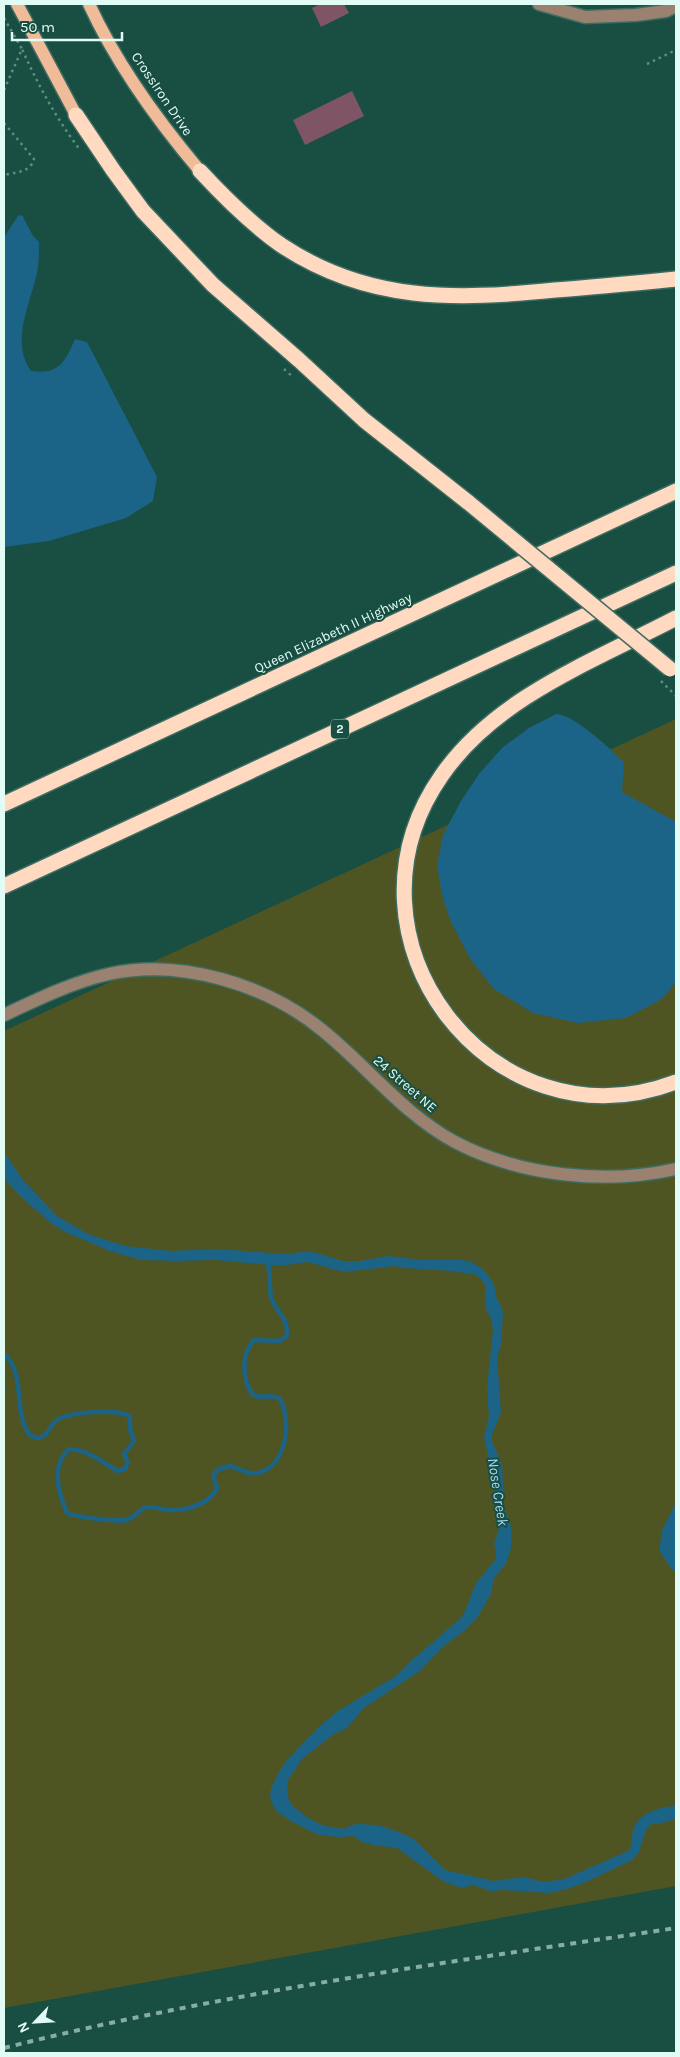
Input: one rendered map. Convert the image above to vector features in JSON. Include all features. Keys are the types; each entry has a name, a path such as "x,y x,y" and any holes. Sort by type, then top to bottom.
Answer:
{"highway":[{"path":"76,115 112,170 143,211 213,285 364,420 469,503 669,675"},
{"path":"200,172 232,205 282,245 341,276 374,286 440,297 481,296 676,279"},
{"name":"Queen Elizabeth II Highway","path":"4,804 676,491"},
{"name":"2","path":"4,886 676,573"},
{"path":"676,618 547,684 515,704 467,745 441,776 422,808 410,840 405,868 403,903 407,931 417,962 432,995 451,1022 476,1046 504,1068 532,1082 559,1090 592,1095 619,1095 644,1092 676,1082"}],"main road":[{"path":"17,4 76,115"},
{"name":"CrossIron Drive","path":"89,4 121,62 158,120 200,172"}],"street":[{"path":"539,4 585,17 603,10 636,16 666,11 676,6"},
{"name":"24 Street NE","path":"4,1015 81,982 110,974 183,971 214,977 252,989 288,1006 322,1030 388,1093 430,1125 455,1141 492,1157 532,1168 572,1174 614,1176 660,1173 676,1169"}],"path":[{"path":"4,18 22,49"},
{"path":"647,64 676,50"},
{"path":"4,123 34,159 32,166 27,170 4,175"},
{"path":"669,675 676,696"}],"green space":[{"path":"676,719 676,1886 4,2008 4,1031"}],"water":[{"path":"22,215 33,236 39,242 37,273 26,310 22,335 22,348 31,371 41,372 55,369 68,354 75,339 87,342 157,477 153,501 126,518 49,541 4,547 4,237 18,216"},
{"path":"556,714 573,720 582,726 624,762 622,792 676,822 676,982 662,999 626,1018 578,1023 533,1013 494,989 471,960 451,922 443,899 437,866 443,835 461,801 479,774 502,748 529,728"},
{"name":"Nose Creek","path":"4,1152 23,1180 57,1216 88,1234 125,1246 172,1251 217,1249 286,1254 310,1251 343,1261 360,1261 388,1256 422,1260 463,1260 472,1262 485,1271 494,1284 496,1297 502,1308 503,1315 501,1344 497,1357 501,1412 492,1435 492,1441 502,1465 504,1507 511,1526 511,1548 506,1564 494,1578 491,1594 477,1618 463,1632 444,1646 420,1671 364,1708 347,1728 334,1734 302,1759 288,1780 287,1792 290,1803 306,1817 322,1825 342,1829 356,1824 378,1825 399,1832 414,1839 445,1870 494,1881 524,1877 544,1882 564,1879 628,1851 631,1846 635,1825 644,1815 663,1808 676,1806 676,1819 651,1824 646,1830 639,1852 632,1860 584,1883 549,1893 491,1891 473,1885 462,1888 444,1882 397,1848 373,1845 360,1841 354,1836 338,1837 316,1834 276,1811 270,1797 271,1788 287,1760 319,1727 338,1711 396,1676 463,1616 476,1583 496,1559 494,1545 499,1528 494,1482 484,1438 489,1417 487,1388 493,1330 486,1308 485,1284 477,1275 395,1266 344,1272 307,1262 281,1266 215,1260 141,1260 110,1251 65,1232 52,1224 8,1183 4,1175"},
{"path":"676,1503 676,1572 671,1568 659,1550 663,1528"}],"building":[{"path":"320,4 344,4 349,13 321,27 312,8"},
{"path":"352,91 364,116 305,145 293,120"}],"waterway":[{"path":"4,1354 11,1362 15,1372 22,1415 30,1435 38,1438 42,1437 57,1420 83,1413 106,1412 125,1414 130,1417 130,1429 134,1441 124,1454 128,1462 125,1469 117,1471 82,1451 69,1449 63,1456 58,1472 58,1480 61,1497 67,1513 87,1518 126,1520 146,1507 167,1510 190,1508 214,1494 217,1488 213,1475 219,1469 231,1466 248,1472 258,1473 268,1469 281,1452 286,1430 284,1408 280,1399 276,1397 259,1397 252,1394 246,1381 244,1367 247,1353 254,1340 279,1341 287,1336 286,1324 272,1300 267,1261"}],"railway":[{"path":"4,2048 87,2028 254,1994 423,1966 676,1928"}]}
